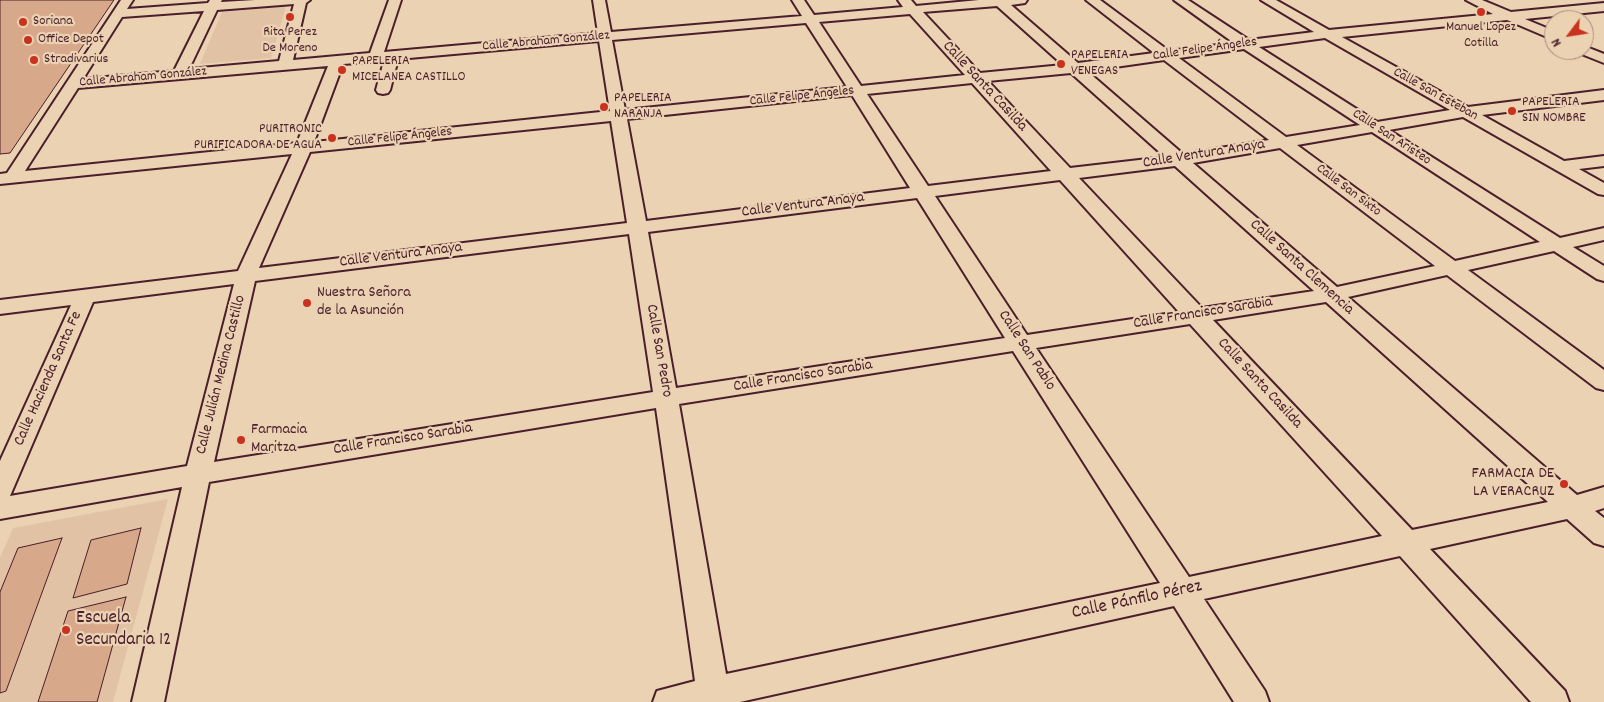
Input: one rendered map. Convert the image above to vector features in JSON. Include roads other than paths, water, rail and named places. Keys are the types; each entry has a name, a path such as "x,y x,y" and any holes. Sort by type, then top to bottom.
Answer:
{"street":[{"path":"6,178 72,84 126,0"},
{"path":"117,14 215,4 302,0 285,66"},
{"path":"375,58 395,0"},
{"name":"Calle San Pedro","path":"599,0 666,398 713,697"},
{"name":"Calle San Pablo","path":"798,0 859,91 1253,702"},
{"name":"Calle Abraham González","path":"72,84 811,19 909,5 1021,0"},
{"name":"Calle San Sixto","path":"1092,0 1604,382"},
{"name":"Calle San Aristeo","path":"1180,0 1246,45 1604,275"},
{"name":"Calle San Esteban","path":"1267,0 1604,190"},
{"path":"1472,0 1544,32"},
{"name":"Calle Santa Clemencia","path":"1000,1 1330,295 1604,535"},
{"path":"179,75 215,4"},
{"name":"Calle Santa Casilda","path":"909,5 1553,702"},
{"name":"Calle Felipe Ángeles","path":"6,178 1075,68 1327,34 1604,6"},
{"path":"383,90 392,56"},
{"name":"Calle Julián Medina Castillo","path":"148,702 198,474 246,276 303,148 337,61"},
{"name":"Calle Ventura Anaya","path":"0,307 1179,160 1465,112 1604,95"},
{"path":"1562,166 1604,161"},
{"name":"Calle Francisco Sarabia","path":"0,508 666,398 1330,295 1604,234"},
{"name":"Calle Hacienda Santa Fe","path":"0,490 86,296"},
{"name":"Calle Pánfilo Pérez","path":"670,702 713,697 1181,591 1572,507 1604,498"}],"place":[{"name":"Manuel Lopez Cotilla","path":"1481,12"},
{"name":"Rita Perez De Moreno","path":"290,17"},
{"name":"Soriana","path":"23,22"},
{"name":"Office Depot","path":"28,40"},
{"name":"Stradivarius","path":"34,60"},
{"name":"PAPELERIA VENEGAS","path":"1061,64"},
{"name":"PAPELERIA MICELANEA CASTILLO","path":"342,70"},
{"name":"PAPELERIA NARANJA","path":"604,107"},
{"name":"PAPELERIA SIN NOMBRE","path":"1512,111"},
{"name":"PURITRONIC PURIFICADORA DE AGUA","path":"332,138"},
{"name":"Nuestra Señora de la Asunción","path":"307,303"},
{"name":"Farmacia Maritza","path":"241,440"},
{"name":"FARMACIA DE LA VERACRUZ","path":"1564,484"},
{"name":"Escuela Secundaria 12","path":"66,630"}]}
